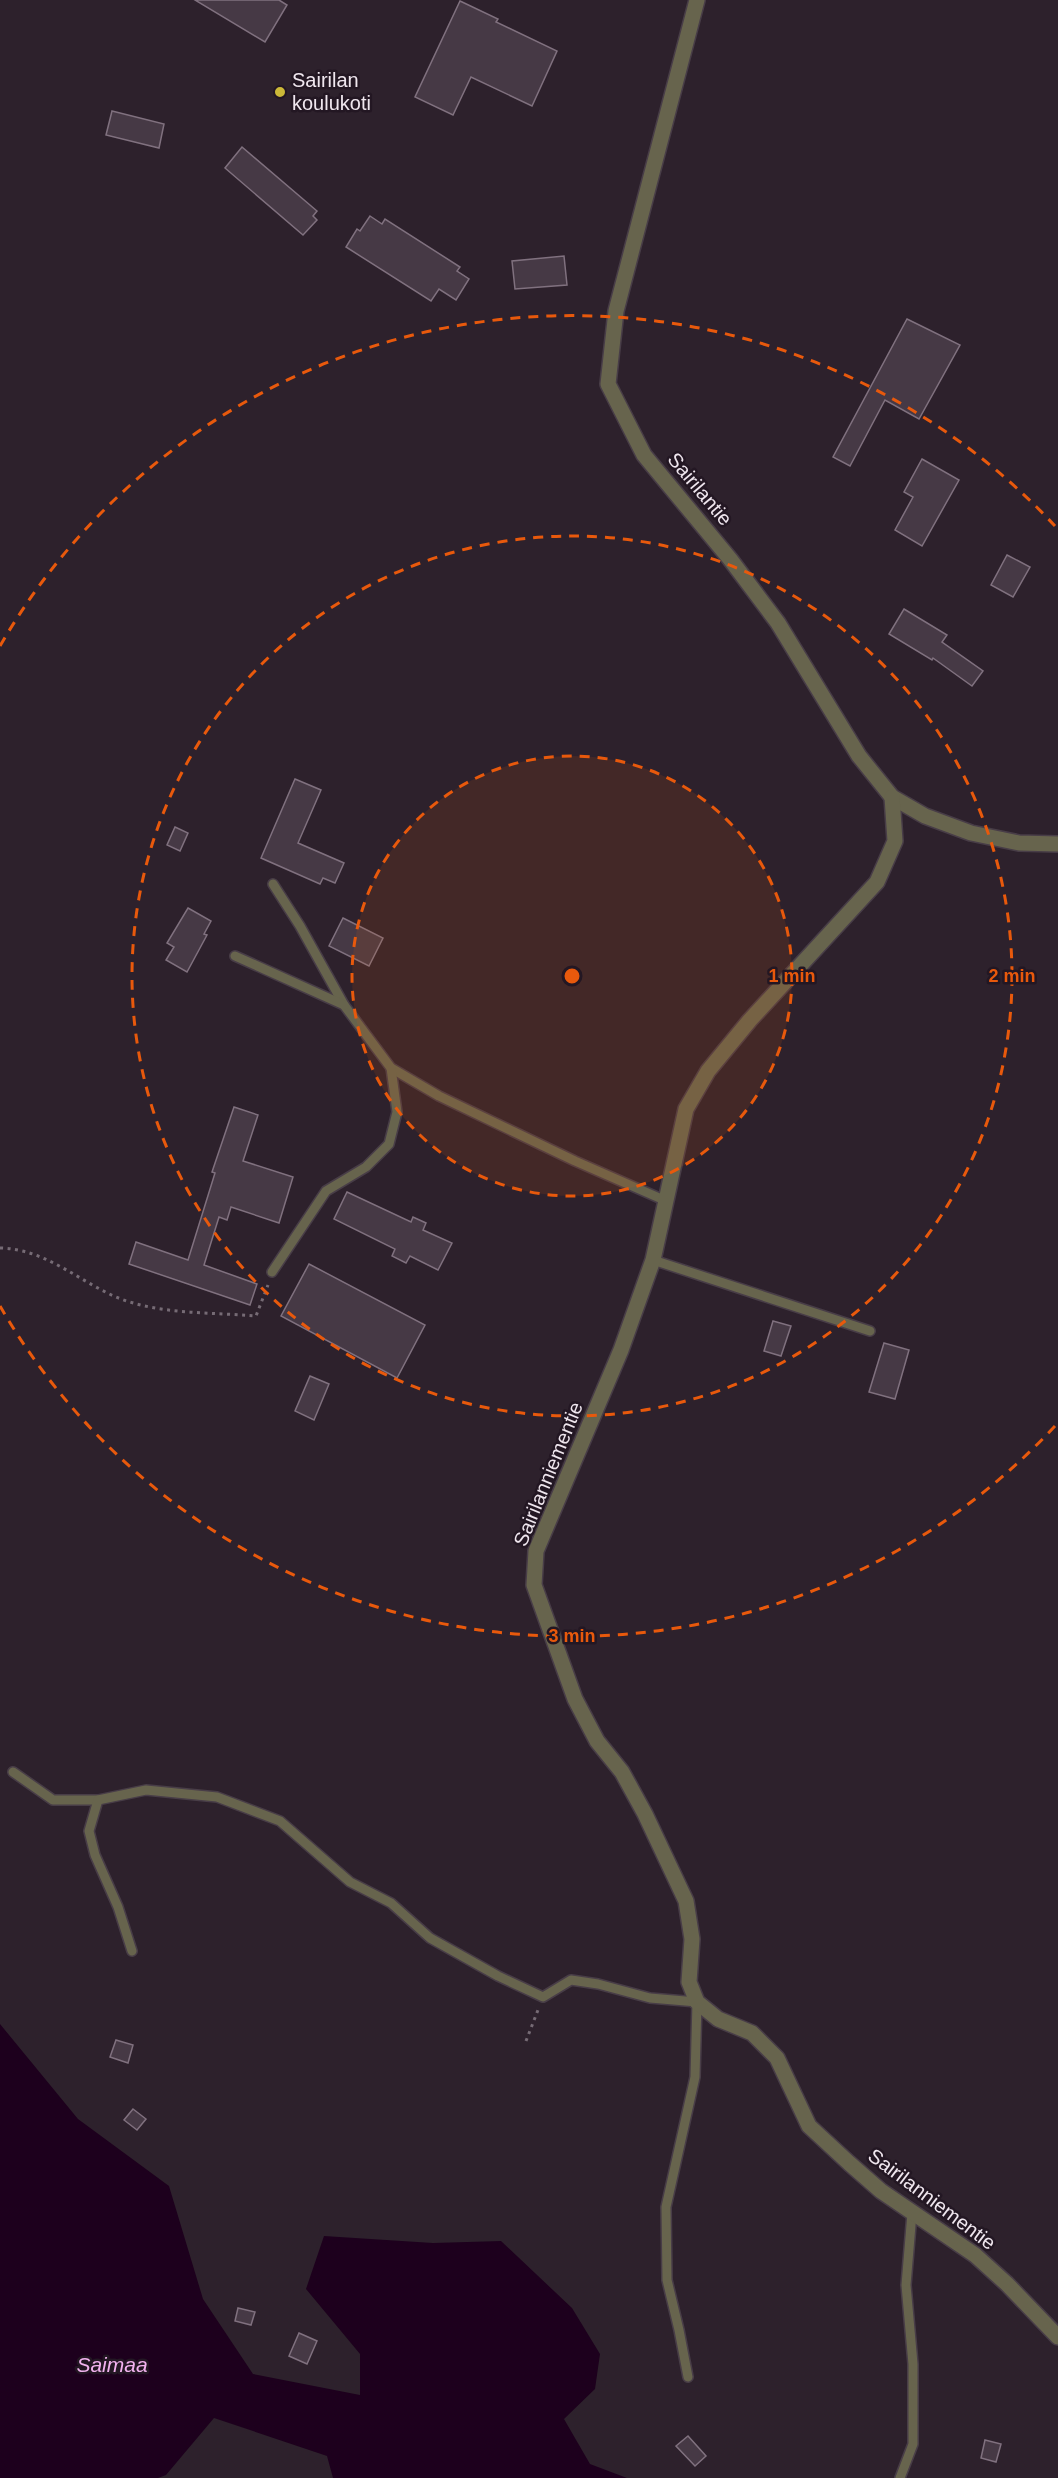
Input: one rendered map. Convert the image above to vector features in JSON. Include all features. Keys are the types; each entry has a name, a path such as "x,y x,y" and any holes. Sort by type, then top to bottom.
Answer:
{"street":[{"name":"Sairilantie","path":"698,0 616,311 608,384 644,456 730,559 778,623 859,756 891,796 925,816 971,833 1019,843 1058,844"},
{"name":"Sairilanniementie","path":"891,796 895,841 877,882 750,1020 708,1071 686,1109 652,1260 621,1350 536,1551 534,1586 575,1699 597,1741 622,1772 645,1814 686,1901 692,1939 689,1982 697,2002 718,2019 752,2033 777,2058 809,2126 881,2191 975,2255 1007,2284 1058,2337"}],"lane":[{"path":"273,884 300,926 344,1005 391,1068 439,1096 575,1161 664,1200"},
{"path":"236,956 344,1005"},
{"path":"272,1272 326,1191 366,1167 390,1144 397,1112 391,1068"},
{"path":"652,1260 870,1331"},
{"path":"14,1772 53,1800 98,1800 146,1790 217,1797 280,1821 350,1882 391,1903 430,1938 498,1976 543,1997 572,1980 598,1984 650,1998 697,2002 695,2077 666,2207 667,2280 680,2330 688,2377"},
{"path":"98,1800 89,1831 95,1855 118,1907 132,1951"},
{"path":"900,2478 913,2444 913,2364 906,2285 912,2213"}],"path":[{"path":"0,1248 19,1248 58,1264 117,1298 160,1309 256,1316 272,1272"},
{"path":"526,2041 543,1997"}],"water":[{"name":"Saimaa","path":"0,2024 78,2119 169,2186 203,2299 253,2374 360,2395 360,2354 306,2289 324,2236 433,2243 501,2241 572,2308 600,2354 595,2389 564,2419 590,2464 627,2478 333,2478 327,2456 214,2418 166,2475 158,2478 0,2478"}],"building":[{"path":"195,0 279,0 287,5 265,42"},
{"path":"460,1 498,19 496,22 557,51 532,106 471,77 453,115 415,97"},
{"path":"112,111 164,124 159,148 106,135"},
{"path":"242,147 317,211 313,216 317,220 303,235 225,168"},
{"path":"370,216 382,224 385,219 460,267 457,271 469,279 456,300 439,289 431,301 346,247 357,229 360,231"},
{"path":"564,256 567,285 515,289 512,261"},
{"path":"907,319 960,345 919,419 885,400 850,466 833,457"},
{"path":"922,459 959,480 922,546 895,530 913,497 904,492"},
{"path":"1007,555 1030,567 1013,597 991,585"},
{"path":"904,609 947,635 942,642 983,671 972,686 933,658 932,660 889,634"},
{"path":"295,779 321,790 298,843 344,863 335,883 323,878 320,884 261,858"},
{"path":"175,827 188,833 180,851 167,845"},
{"path":"188,908 211,921 204,934 207,935 187,972 166,960 174,947 167,943"},
{"path":"343,918 383,938 369,966 329,946"},
{"path":"234,1107 258,1115 243,1161 293,1177 279,1223 231,1207 227,1220 219,1217 204,1265 257,1284 250,1305 129,1264 136,1242 188,1260 215,1173 212,1172"},
{"path":"347,1192 411,1222 413,1217 426,1223 423,1230 452,1243 438,1270 410,1256 406,1263 392,1256 395,1249 334,1219"},
{"path":"309,1264 425,1325 397,1378 281,1316"},
{"path":"773,1321 791,1326 781,1356 764,1351"},
{"path":"884,1343 909,1350 895,1399 869,1392"},
{"path":"310,1376 329,1384 314,1420 295,1411"},
{"path":"116,2040 133,2045 128,2063 110,2057"},
{"path":"133,2109 146,2119 137,2130 124,2120"},
{"path":"238,2308 255,2312 251,2325 235,2321"},
{"path":"299,2333 317,2341 307,2364 289,2356"},
{"path":"688,2436 706,2456 695,2466 676,2446"},
{"path":"985,2440 1001,2444 996,2462 981,2458"}],"place":[{"name":"Sairilan koulukoti","path":"280,92"}]}
